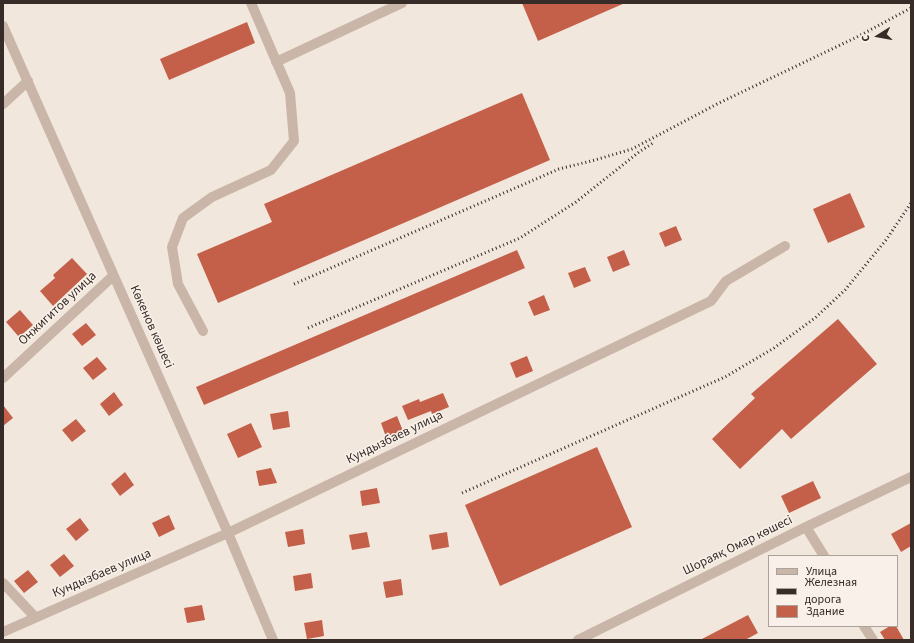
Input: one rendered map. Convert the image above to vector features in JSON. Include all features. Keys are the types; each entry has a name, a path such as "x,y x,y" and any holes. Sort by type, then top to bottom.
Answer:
{"street":[{"path":"203,331 178,284 172,247 183,218 212,197 271,170 294,141 290,93 252,3"},
{"path":"276,62 402,3"},
{"name":"Көкенов көшесі","path":"3,26 228,533 273,640"},
{"path":"3,104 28,81"},
{"name":"Кундызбаев улица","path":"3,632 228,533 711,301 726,281 785,246"},
{"name":"Онжигитов улица","path":"3,378 113,276"},
{"name":"Шораяқ Омар көшесі","path":"578,640 806,527 911,477"},
{"path":"806,527 823,555"},
{"path":"3,583 35,617"},
{"path":"865,627 873,640"}],"building":[{"path":"522,3 625,3 538,41"},
{"path":"247,22 255,43 169,80 160,59"},
{"path":"522,93 550,160 218,303 197,254 272,222 264,204"},
{"path":"850,193 865,227 828,243 813,209"},
{"path":"676,226 682,240 665,247 659,233"},
{"path":"517,250 525,268 204,405 196,387"},
{"path":"624,250 630,265 613,272 607,257"},
{"path":"72,258 87,274 53,306 40,291 55,278 53,275"},
{"path":"585,267 591,281 574,288 568,273"},
{"path":"544,295 550,310 534,316 528,302"},
{"path":"20,310 33,325 19,337 6,322"},
{"path":"838,319 877,364 791,439 782,429 740,469 712,439 755,398 751,394"},
{"path":"86,323 96,335 82,346 72,334"},
{"path":"527,356 533,371 516,378 510,363"},
{"path":"97,357 107,369 93,380 83,368"},
{"path":"114,392 123,405 109,416 100,404"},
{"path":"443,393 449,407 432,414 431,411 408,420 402,406 419,399 420,402"},
{"path":"3,405 13,418 3,426"},
{"path":"288,411 290,427 273,430 270,414"},
{"path":"397,416 403,431 386,437 381,423"},
{"path":"76,419 86,431 72,442 62,430"},
{"path":"251,423 262,447 238,458 227,434"},
{"path":"597,447 632,527 500,586 465,505"},
{"path":"271,468 277,483 259,486 256,471"},
{"path":"125,472 134,485 120,496 111,484"},
{"path":"813,481 821,498 789,513 781,496"},
{"path":"377,488 380,503 362,506 360,491"},
{"path":"169,515 175,529 159,537 152,523"},
{"path":"80,518 89,530 76,541 66,529"},
{"path":"911,523 911,546 901,552 891,534"},
{"path":"303,529 305,544 288,547 285,532"},
{"path":"367,532 370,547 352,550 349,535"},
{"path":"447,532 449,547 432,550 429,535"},
{"path":"64,554 74,566 60,577 50,565"},
{"path":"28,570 38,582 24,593 14,581"},
{"path":"311,573 313,588 295,591 293,576"},
{"path":"401,579 403,595 386,598 383,582"},
{"path":"202,605 205,620 187,623 184,608"},
{"path":"748,615 758,633 745,640 700,640"},
{"path":"322,620 324,636 307,639 304,623"},
{"path":"888,627 897,627 904,640 885,640 880,632"}],"railway":[{"path":"294,284 559,169 632,149 719,103 857,37 911,8"},
{"path":"308,328 520,238 576,202 639,152 653,143"},
{"path":"462,493 725,377 774,348 815,318 845,290 886,240 911,203"}]}
